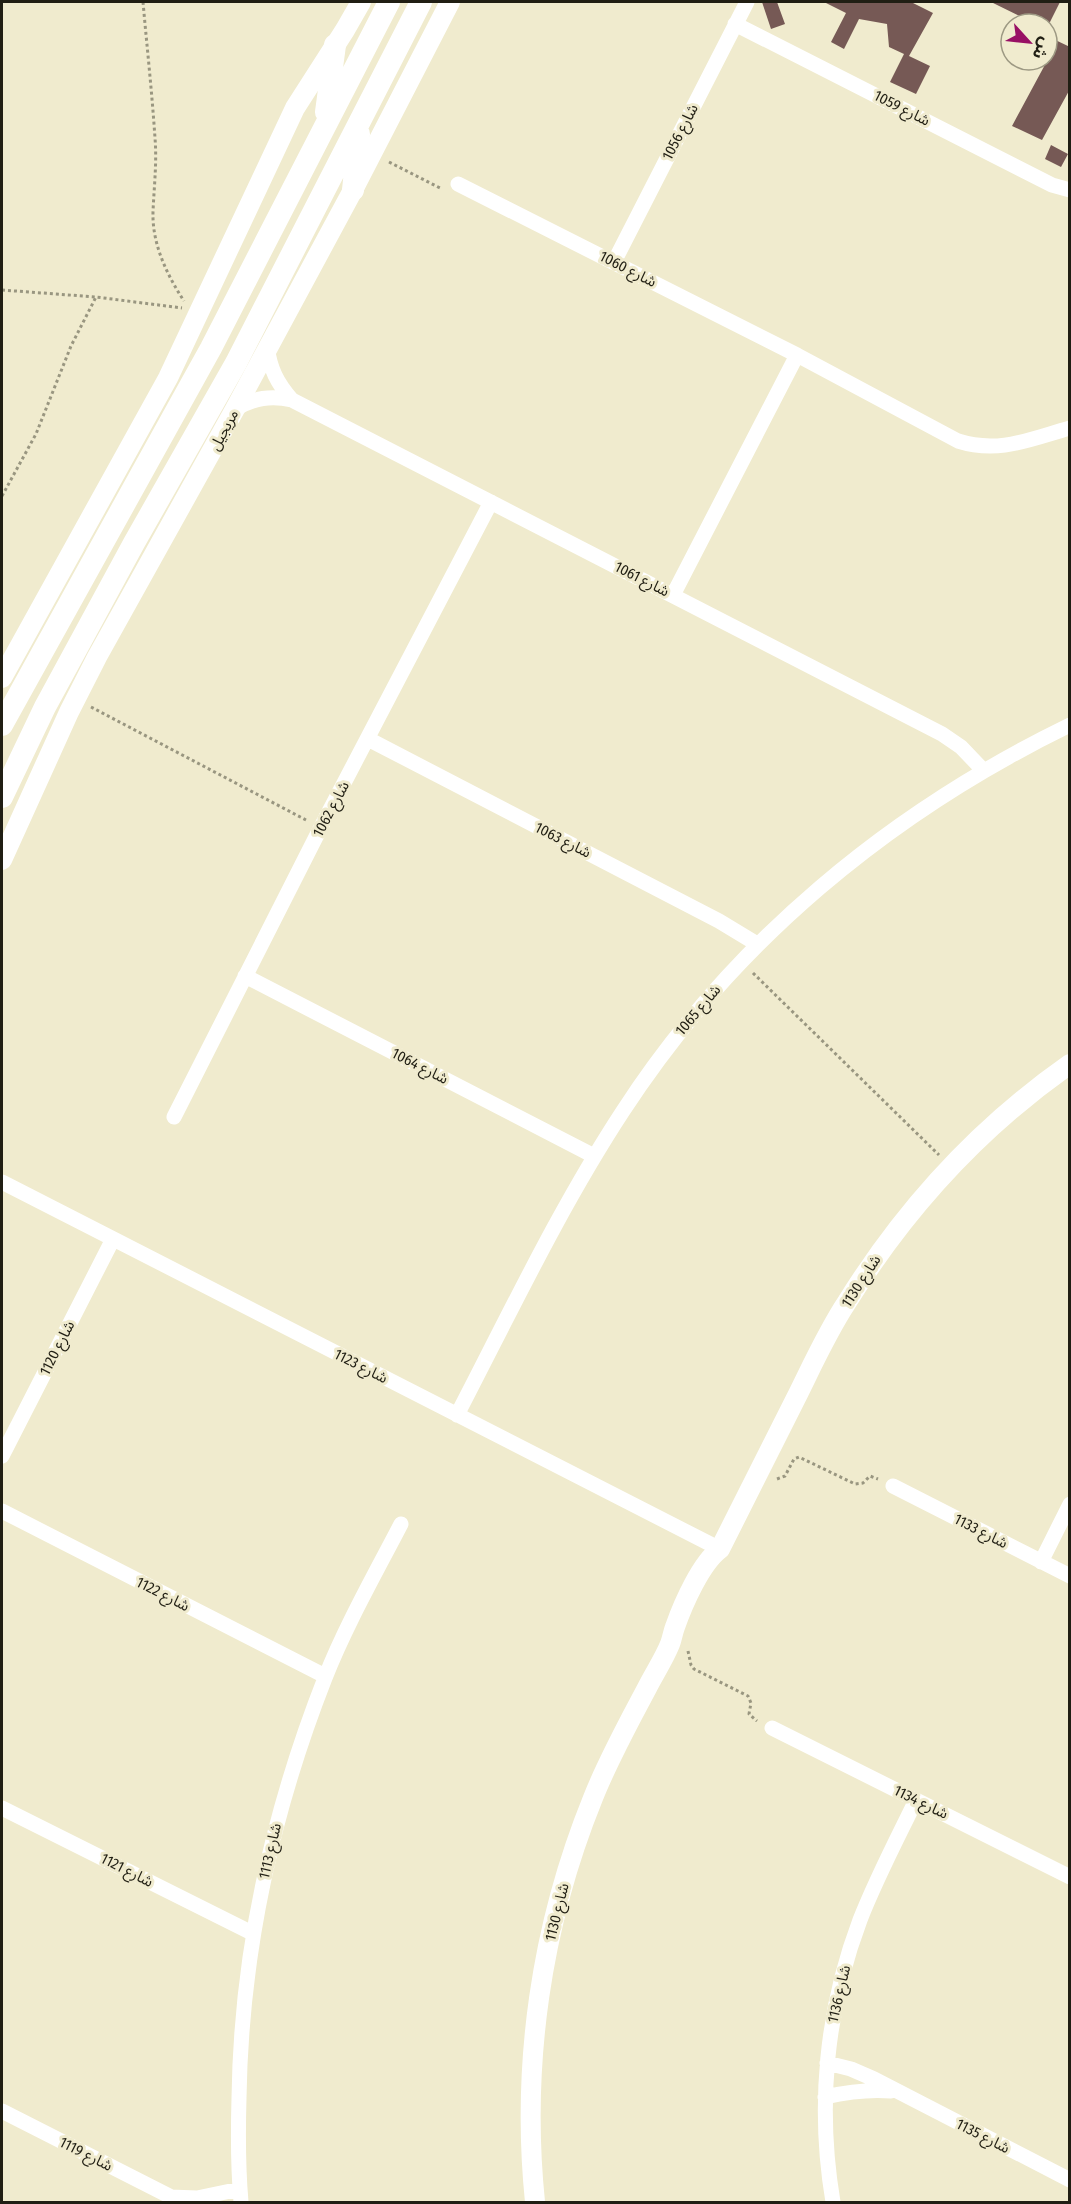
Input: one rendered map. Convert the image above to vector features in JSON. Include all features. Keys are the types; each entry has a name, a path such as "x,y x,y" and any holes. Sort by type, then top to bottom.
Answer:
{"main road":[{"path":"2,725 211,348 389,2"},
{"name":"مريجيل","path":"2,797 45,706 236,363 421,2"},
{"path":"323,130 335,45"},
{"path":"353,190 361,120"}],"street":[{"path":"2,678 143,425 295,108 361,2"},
{"name":"مريجيل","path":"2,861 75,699 353,190 450,2"},
{"name":"شارع 1056","path":"614,262 747,2"},
{"name":"شارع 1059","path":"735,24 1052,185 1070,190"},
{"name":"شارع 1060","path":"458,184 797,355 958,441 975,446 1001,447 1070,428"},
{"name":"شارع 1061","path":"267,346 274,376 292,399 942,734 961,747 983,770"},
{"path":"673,595 797,355"},
{"name":"شارع 1061","path":"235,409 263,398 292,399"},
{"name":"شارع 1062","path":"174,1117 321,827 491,502"},
{"name":"شارع 1065","path":"457,1415 594,1156 658,1061 683,1028 741,961 794,909 850,861 908,819 983,770 1070,725"},
{"name":"شارع 1063","path":"368,739 719,921 757,944"},
{"name":"شارع 1064","path":"245,976 594,1156"},
{"name":"شارع 1130","path":"535,2202 531,2160 532,2054 547,1950 559,1898 593,1798 615,1749 671,1642 676,1624 690,1593 706,1564 720,1549 846,1303 906,1217 951,1166 1011,1109 1070,1064"},
{"name":"شارع 1123","path":"2,1182 720,1549"},
{"name":"شارع 1120","path":"2,1456 113,1239"},
{"name":"شارع 1133","path":"892,1486 1070,1576"},
{"path":"1041,1562 1070,1504"},
{"name":"شارع 1122","path":"2,1511 326,1676"},
{"name":"شارع 1113","path":"241,2196 239,2067 243,2004 252,1933 280,1810 300,1745 326,1676 401,1524"},
{"name":"شارع 1134","path":"772,1728 1070,1877"},
{"name":"شارع 1136","path":"833,2202 827,2165 825,2097 832,2021 843,1972 860,1919 916,1800"},
{"name":"شارع 1121","path":"2,1808 252,1933"},
{"name":"شارع 1135","path":"827,2063 859,2072 1070,2180"},
{"name":"شارع 1135","path":"825,2097 864,2090 897,2091"},
{"name":"شارع 1119","path":"2,2111 175,2200 241,2196"}],"path":[{"path":"143,2 155,140 153,213 155,234 168,274 184,303 195,313"},
{"path":"372,153 454,194 458,184"},
{"path":"2,290 96,297 195,313"},
{"path":"2,496 36,434 71,346 96,297"},
{"path":"75,699 321,827"},
{"path":"741,961 951,1166"},
{"path":"759,1470 781,1479 794,1459 802,1457 855,1484 860,1484 873,1476 892,1486"},
{"path":"671,1642 688,1651 694,1669 748,1696 751,1703 748,1710 750,1716 772,1728"}],"building":[{"path":"762,2 777,2 785,24 771,29"},
{"path":"824,2 911,2 933,13 909,56 930,66 916,94 890,82 904,54 889,47 887,24 859,19 844,49 831,42 846,13"},
{"path":"991,2 1060,2 1055,12 1011,12"},
{"path":"1059,42 1070,47 1070,89 1042,140 1012,126 1041,72 1059,72"},
{"path":"1051,145 1068,154 1061,167 1045,159"}]}
